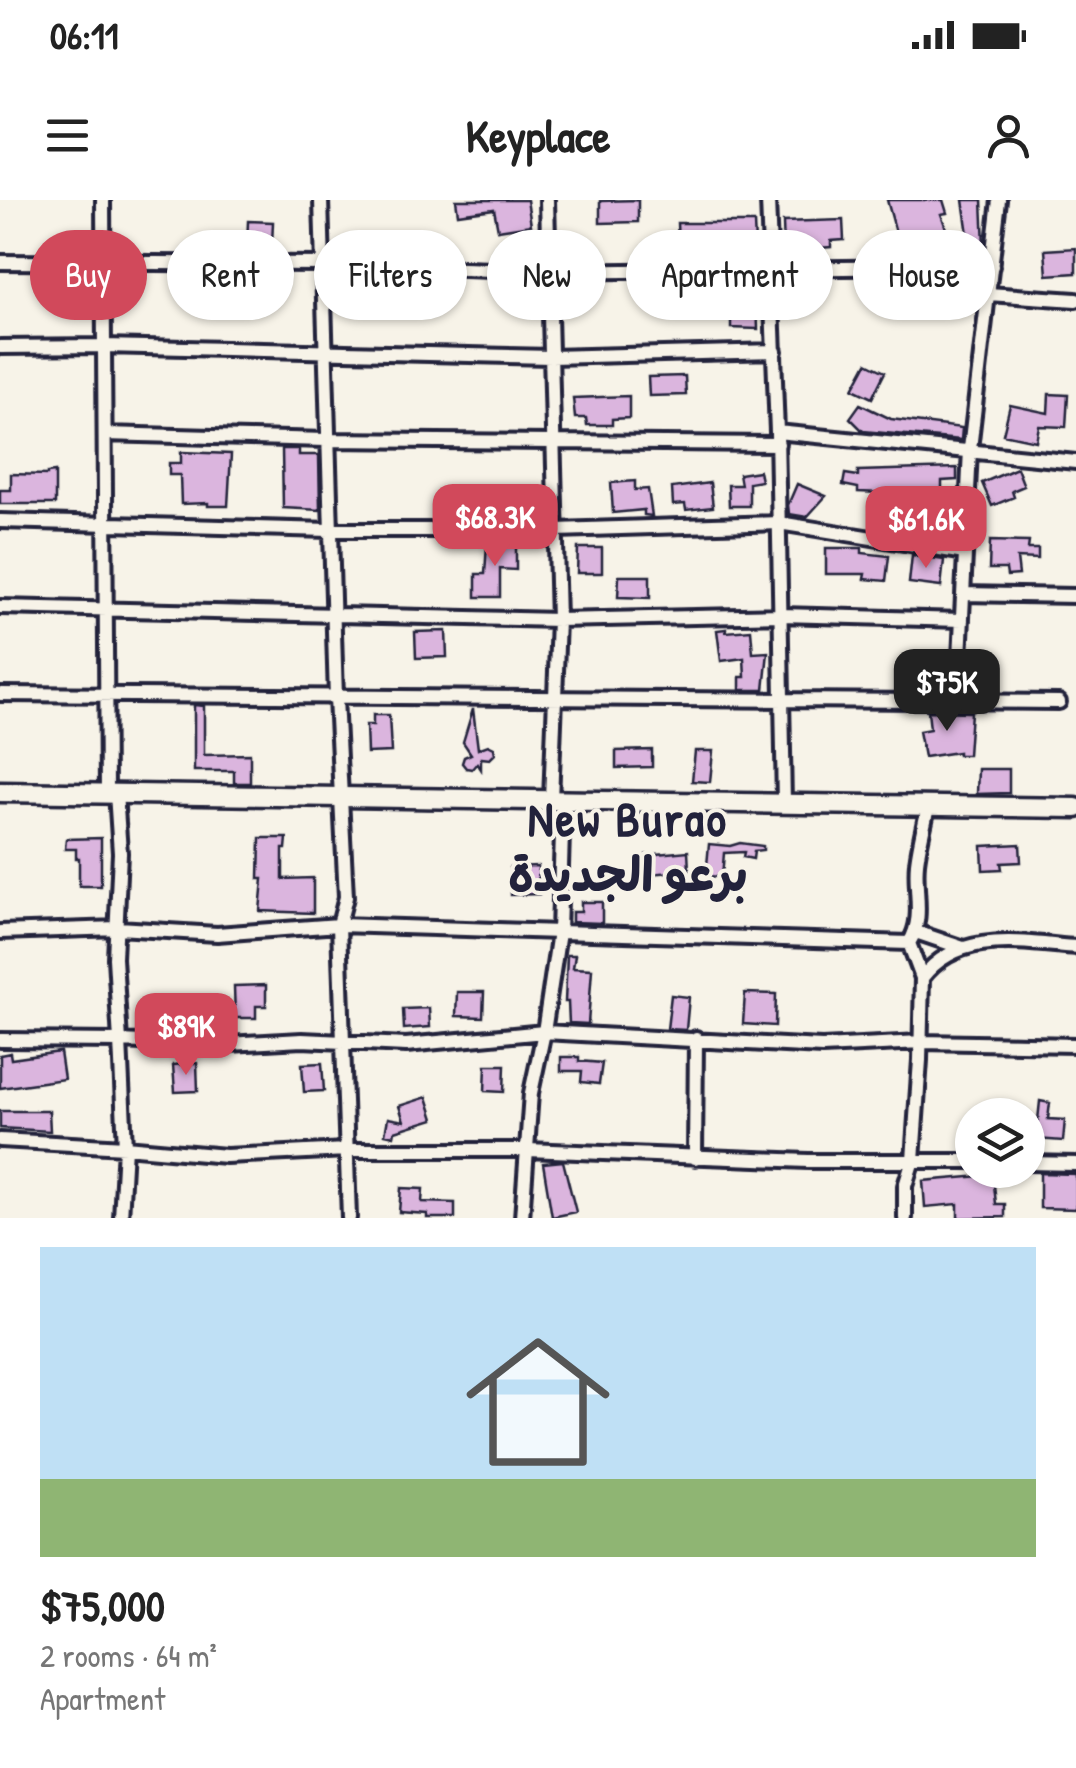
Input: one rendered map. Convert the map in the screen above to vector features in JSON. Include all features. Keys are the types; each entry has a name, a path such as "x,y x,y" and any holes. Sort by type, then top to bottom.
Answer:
{"highway":[{"path":"0,792 1076,808"}],"street":[{"path":"103,200 103,230"},
{"path":"321,200 321,230"},
{"path":"547,200 548,230"},
{"path":"768,200 769,230"},
{"path":"995,238 999,200"},
{"path":"0,262 30,262"},
{"path":"147,262 314,264"},
{"path":"995,294 1076,300"},
{"path":"104,320 106,696 111,793 120,853 115,958 125,1146 120,1218"},
{"path":"323,320 346,897 340,925 349,1218"},
{"path":"522,1218 530,1093 559,932 555,699 558,620 550,320"},
{"path":"774,320 784,803"},
{"path":"958,701 970,450 985,320"},
{"path":"0,347 551,357 775,351"},
{"path":"105,434 326,440 777,438 970,450 1076,462"},
{"path":"0,521 330,530 556,530 779,524 965,553"},
{"path":"964,594 1076,596"},
{"path":"0,607 558,620 781,615 962,620"},
{"path":"0,694 1059,702"},
{"path":"905,1218 921,1042 922,978 912,937 920,899 916,868 928,807"},
{"path":"0,932 118,928 217,934 340,925 912,937 963,948"},
{"path":"922,978 940,958 963,948 1010,941 1076,946"},
{"path":"0,1040 209,1045 302,1040 406,1045 544,1032 822,1048 921,1042 1076,1046"},
{"path":"695,1158 696,1038"},
{"path":"0,1140 226,1156 346,1150 526,1150 695,1158 955,1161"},
{"path":"1045,1163 1076,1164"}],"building":[{"path":"456,200 527,200 531,225 498,230 494,209 458,214"},
{"path":"638,200 638,222 600,223 600,201"},
{"path":"887,200 943,200 947,213 941,214 947,230 895,230"},
{"path":"963,200 982,200 983,230 967,230"},
{"path":"843,220 844,240 833,241 833,230 783,230 783,222"},
{"path":"248,221 273,222 273,230 248,230"},
{"path":"677,223 754,223 754,230 677,230"},
{"path":"1076,248 1076,273 1047,275 1045,250"},
{"path":"731,320 758,320 758,329 731,328"},
{"path":"867,363 885,372 872,398 853,389"},
{"path":"685,376 686,395 649,396 648,377"},
{"path":"1049,394 1068,395 1066,427 1039,426 1036,441 1003,434 1010,405 1048,413"},
{"path":"629,396 629,418 612,419 612,425 587,425 586,418 575,418 573,398"},
{"path":"860,404 891,419 962,428 961,440 863,431 850,418"},
{"path":"282,449 299,449 299,455 319,455 320,510 283,508"},
{"path":"181,452 231,454 228,506 181,504 180,475 169,475 169,463 181,463"},
{"path":"957,468 957,480 942,481 942,509 917,509 917,502 907,502 907,494 858,492 858,488 843,485 845,474 858,476 858,471"},
{"path":"1017,468 1024,486 1012,491 1014,497 992,506 982,483"},
{"path":"759,471 761,481 749,483 749,506 729,506 728,485 741,485 739,474"},
{"path":"55,472 55,504 0,504 0,490 11,490 11,474"},
{"path":"635,481 635,490 648,489 652,516 644,515 644,510 613,513 611,483"},
{"path":"710,483 713,507 686,510 685,504 673,505 672,488"},
{"path":"797,484 826,496 807,517 789,514 788,505"},
{"path":"990,541 1029,542 1028,549 1038,549 1038,559 1017,558 1019,575 1007,576 1006,569 989,569"},
{"path":"487,544 516,545 516,570 500,569 500,597 476,597 476,574 485,574"},
{"path":"578,548 602,548 602,573 577,573"},
{"path":"826,548 862,548 862,553 889,556 886,581 864,579 865,574 826,574"},
{"path":"912,555 944,560 941,587 909,583"},
{"path":"619,576 650,576 650,598 618,597"},
{"path":"717,630 751,630 753,653 768,652 764,690 740,690 740,677 745,677 744,658 721,661"},
{"path":"446,631 447,657 416,658 415,632"},
{"path":"935,661 935,680 908,680 908,662"},
{"path":"194,705 204,706 204,755 250,754 250,783 234,783 234,771 194,771"},
{"path":"473,709 478,749 488,745 495,754 490,759 481,758 481,769 477,763 472,769 462,763 471,754 463,742"},
{"path":"928,711 971,712 968,755 958,752 924,757 919,731 930,729"},
{"path":"373,715 389,715 391,752 367,753 366,725 373,725"},
{"path":"652,750 652,767 616,768 616,751"},
{"path":"695,751 713,751 710,782 692,781"},
{"path":"978,769 1009,769 1009,793 977,794"},
{"path":"101,838 101,886 79,886 79,858 76,849 65,849 66,839"},
{"path":"260,838 287,838 283,879 313,878 313,913 260,911"},
{"path":"709,844 763,846 763,850 754,851 753,859 743,857 744,852 724,853 722,877 706,876"},
{"path":"1020,844 1021,862 1001,863 1002,869 983,870 982,846"},
{"path":"688,851 689,871 647,874 646,855"},
{"path":"538,866 539,894 511,895 510,867"},
{"path":"581,902 602,902 602,923 572,922 572,912 581,912"},
{"path":"567,955 575,955 573,968 592,969 588,1024 569,1023 565,1002"},
{"path":"266,985 266,1006 256,1006 256,1018 235,1018 234,986"},
{"path":"457,992 484,992 483,1017 456,1016"},
{"path":"745,993 776,994 775,1026 743,1024"},
{"path":"671,995 689,997 686,1030 667,1029"},
{"path":"429,1008 430,1027 404,1029 403,1009"},
{"path":"60,1052 64,1079 0,1088 0,1055 10,1053 11,1059"},
{"path":"561,1057 602,1063 599,1084 581,1082 582,1071 561,1071"},
{"path":"197,1063 198,1091 175,1092 173,1065"},
{"path":"322,1063 324,1091 304,1092 302,1064"},
{"path":"486,1065 505,1065 504,1092 485,1091"},
{"path":"427,1097 434,1119 395,1131 394,1136 385,1134 388,1118 404,1121 399,1106"},
{"path":"1045,1102 1050,1103 1048,1119 1065,1120 1063,1141 1045,1140"},
{"path":"0,1111 49,1111 50,1131 0,1128"},
{"path":"563,1161 576,1212 552,1217 543,1163"},
{"path":"1045,1173 1076,1174 1076,1209 1040,1208"},
{"path":"955,1178 955,1188 994,1188 996,1204 1005,1204 1005,1217 958,1218 958,1204 925,1207 923,1181"},
{"path":"401,1188 423,1189 422,1202 455,1203 455,1218 399,1212"}],"district":[{"name":"New Burao برعو الجديدة","path":"628,846"}]}
